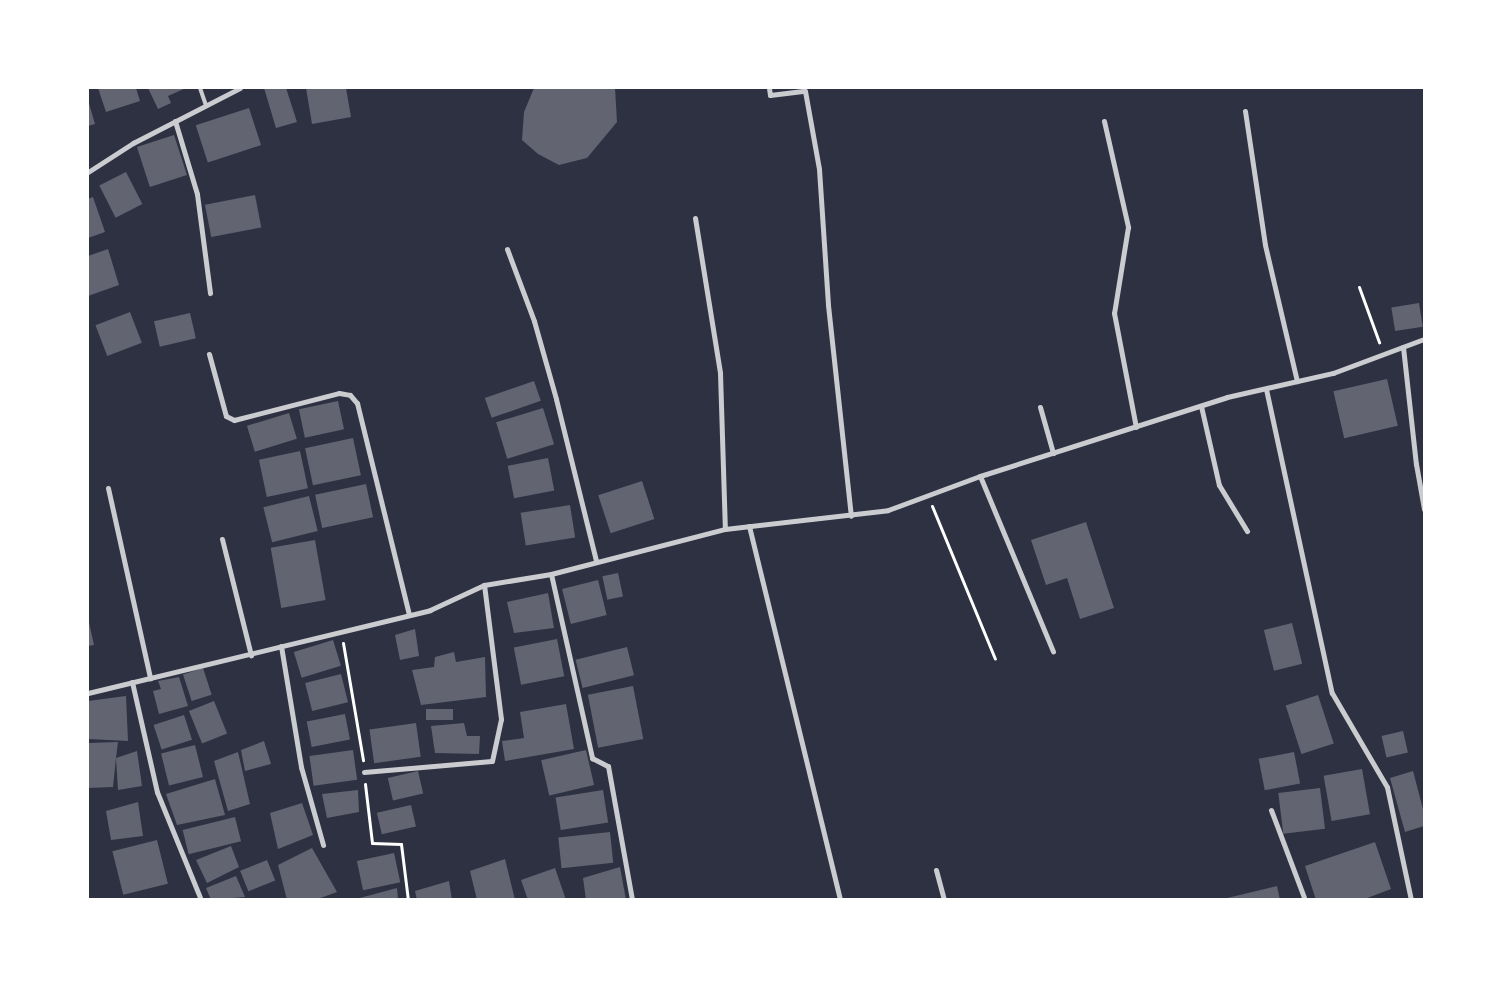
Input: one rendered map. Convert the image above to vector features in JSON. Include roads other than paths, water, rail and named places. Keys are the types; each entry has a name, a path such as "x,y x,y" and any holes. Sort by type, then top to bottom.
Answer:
{"street":[{"path":"88,172 176,121 240,88"},
{"path":"769,88 770,95 805,91 819,169 828,305 851,516"},
{"path":"1245,111 1265,245 1297,381"},
{"path":"176,121 197,194 210,293"},
{"path":"1104,121 1128,227 1114,313 1136,427"},
{"path":"695,218 720,373 726,529"},
{"path":"507,249 534,321 556,399 596,561"},
{"path":"88,693 409,616 430,610 484,585 551,574 726,529 851,516 888,510 926,494 980,476 1201,406 1333,373 1424,339"},
{"path":"1404,347 1416,464 1424,509"},
{"path":"208,354 226,416 234,420 339,393 350,395 357,403 409,616"},
{"path":"1266,389 1332,693 1387,787 1411,900"},
{"path":"1201,406 1219,485 1247,531"},
{"path":"1040,407 1053,453"},
{"path":"980,476 1053,651"},
{"path":"108,488 150,678"},
{"path":"749,526 840,900"},
{"path":"222,539 251,655"},
{"path":"551,574 592,758 608,766 632,900"},
{"path":"364,772 492,760 501,719 484,585"},
{"path":"281,646 301,767 323,845"},
{"path":"132,682 157,792 201,900"},
{"path":"1271,810 1305,900"},
{"path":"936,870 944,900"}],"lane":[{"path":"200,88 206,105"}]}
